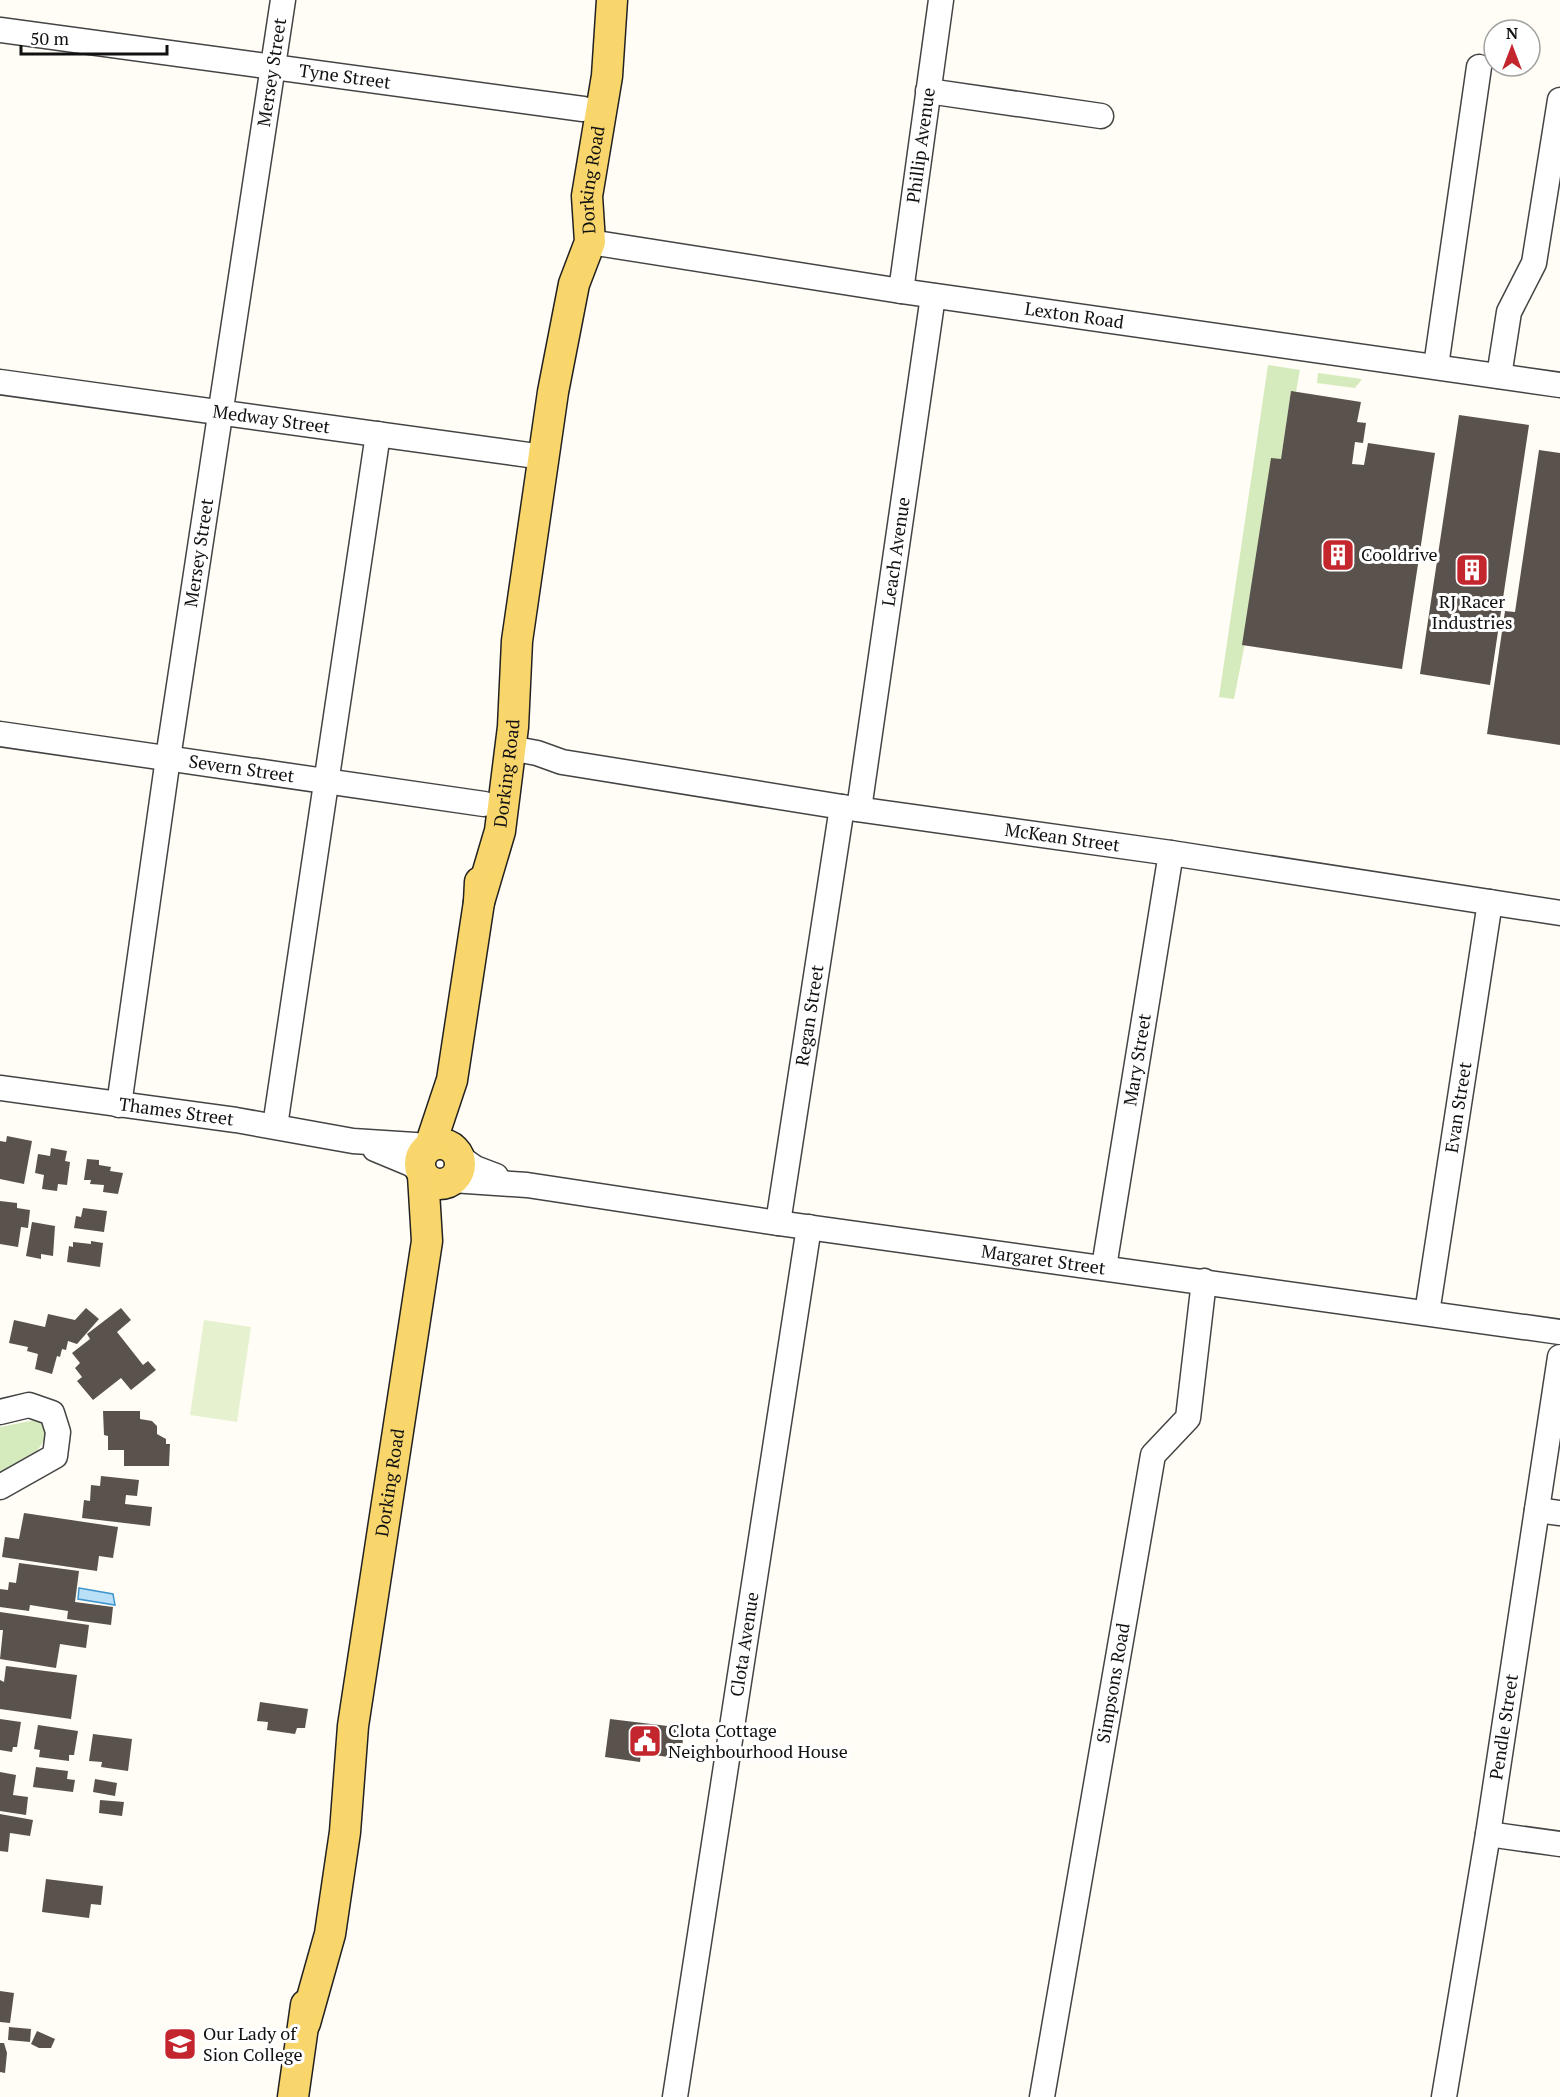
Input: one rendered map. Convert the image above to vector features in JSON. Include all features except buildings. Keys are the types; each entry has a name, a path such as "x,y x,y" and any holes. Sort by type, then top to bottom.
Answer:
{"main road":[{"name":"Dorking Road","path":"553,392 556,292 572,237 570,198 590,67 609,0"},
{"name":"Dorking Road","path":"479,902 500,831 510,755 517,641 553,392 574,284 590,242 587,196 607,76 609,0"},
{"name":"Dorking Road","path":"293,2097 305,2023 330,1934 331,1857 479,902 484,804 497,714 517,641"}],"street":[{"name":"Mersey Street","path":"119,1105 168,758 283,0"},
{"name":"Phillip Avenue","path":"901,291 941,0"},
{"name":"Tyne Street","path":"0,30 583,109"},
{"path":"1436,366 1479,67"},
{"path":"928,91 1101,116"},
{"path":"1499,376 1509,312 1534,263 1560,100"},
{"name":"Lexton Road","path":"590,242 933,296 1560,385"},
{"name":"Leach Avenue","path":"851,808 933,296"},
{"name":"Medway Street","path":"0,382 543,457"},
{"path":"275,1126 378,434"},
{"name":"Severn Street","path":"0,734 484,804"},
{"name":"McKean Street","path":"510,755 537,753 562,762 851,808 1171,853 1560,913"},
{"name":"Regan Street","path":"778,1223 851,808"},
{"name":"Mary Street","path":"1104,1268 1171,853"},
{"name":"Evan Street","path":"1427,1313 1490,902"},
{"name":"Thames Street","path":"0,1088 275,1126 353,1141 411,1164 440,1164"},
{"name":"Margaret Street","path":"440,1164 483,1172 527,1185 778,1223 1560,1332"},
{"name":"Clota Avenue","path":"675,2097 809,1227"},
{"name":"Simpsons Road","path":"1042,2097 1153,1455 1188,1418 1204,1281"},
{"name":"Pendle Street","path":"1444,2097 1488,1834 1549,1512 1560,1356"},
{"path":"0,1412 29,1405 52,1413 58,1432 55,1456 0,1487"},
{"path":"1488,1834 1560,1844"}],"green space":[{"path":"1268,365 1300,370 1296,392 1291,392 1281,459 1234,699 1219,697"},
{"path":"1318,373 1362,379 1355,388 1317,383"},
{"path":"204,1320 251,1327 237,1422 190,1415"},
{"path":"40,1419 47,1425 49,1433 33,1457 0,1473 0,1427"}],"water":[{"path":"79,1588 113,1594 115,1605 78,1599"}],"place":[{"name":"Cooldrive","path":"1338,555"},
{"name":"RJ Racer Industries","path":"1472,570"},
{"name":"Clota Cottage Neighbourhood House","path":"645,1741"},
{"name":"Our Lady of Sion College","path":"180,2044"}]}
